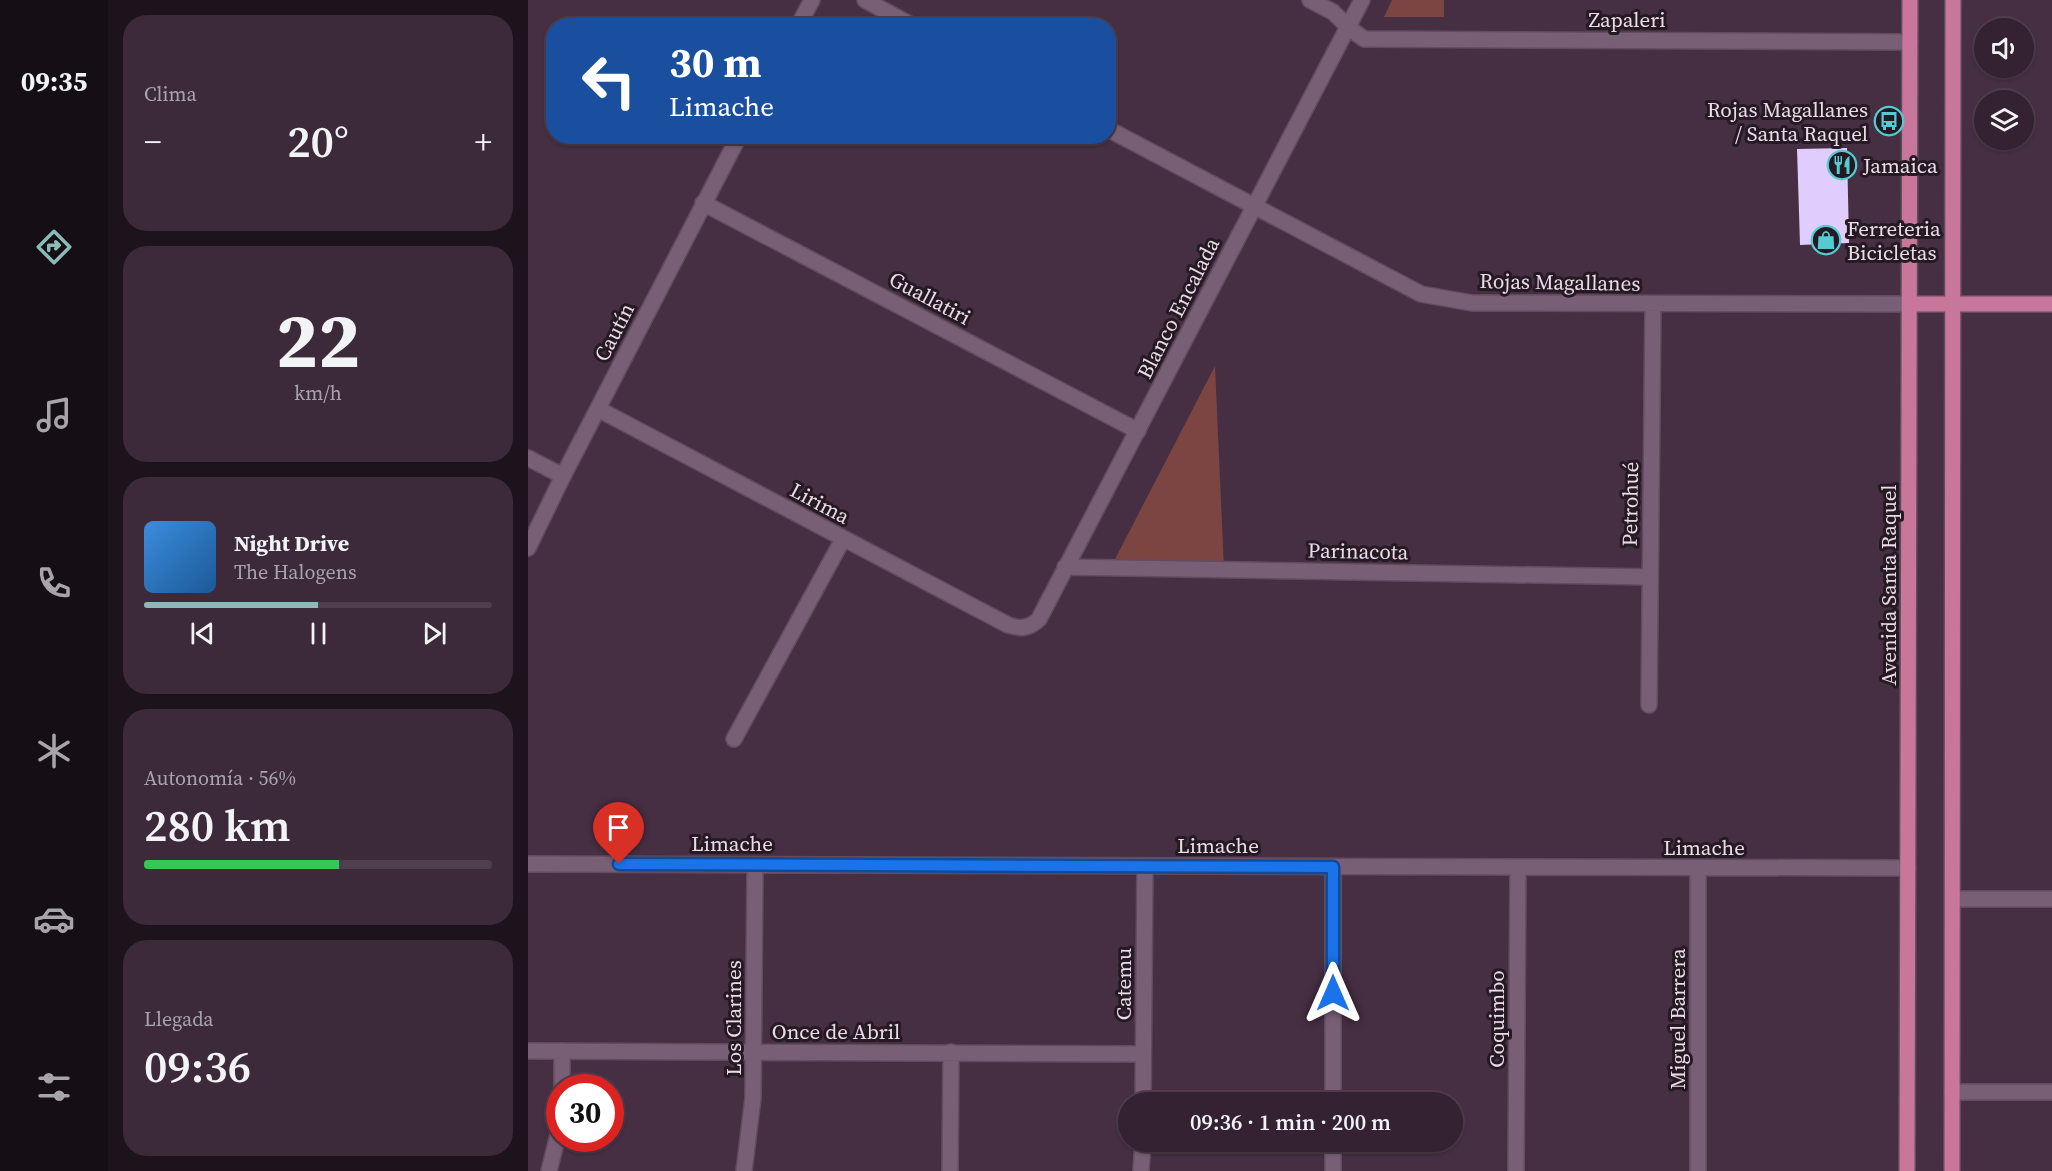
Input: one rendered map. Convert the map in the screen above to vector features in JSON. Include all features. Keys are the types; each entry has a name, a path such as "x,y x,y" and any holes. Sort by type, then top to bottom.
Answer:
{"main road":[{"name":"Avenida Santa Raquel","path":"1907,1171 1910,0"},
{"path":"1952,1171 1953,0"},
{"name":"Rojas Magallanes","path":"1910,304 2052,304"}],"street":[{"path":"802,18 812,0"},
{"path":"865,0 898,18"},
{"name":"Zapaleri","path":"1310,0 1333,12 1364,39 1910,42"},
{"name":"Blanco Encalada","path":"1025,628 1033,625 1039,619 1362,0"},
{"name":"Rojas Magallanes","path":"1116,133 1421,294 1472,303 1910,304"},
{"name":"Cautín","path":"528,548 735,144"},
{"name":"Guallatiri","path":"703,202 1138,431"},
{"name":"Petrohué","path":"1649,705 1653,304"},
{"name":"Lirima","path":"598,409 1008,625 1025,628"},
{"path":"528,458 563,476"},
{"path":"734,739 843,539"},
{"name":"Parinacota","path":"1065,567 1650,577"},
{"name":"Limache","path":"528,864 1908,868"},
{"name":"Los Clarines","path":"744,1171 753,1098 755,864"},
{"name":"Catemu","path":"1143,1092 1145,866"},
{"path":"1333,867 1333,1092"},
{"name":"Coquimbo","path":"1516,1171 1518,867"},
{"name":"Miguel Barrera","path":"1698,868 1698,1171"},
{"path":"1953,899 2052,899"},
{"name":"Once de Abril","path":"528,1051 1143,1054"},
{"path":"562,1051 562,1074"},
{"path":"950,1171 951,1052"},
{"path":"1952,1092 2052,1092"},
{"path":"549,1171 554,1152"},
{"path":"1141,1171 1142,1152"},
{"path":"1333,1152 1333,1171"}],"shaded area":[{"path":"1392,0 1444,0 1444,17 1384,17"},
{"path":"1215,366 1224,569 1112,565"}],"building":[{"path":"1847,148 1849,243 1800,245 1797,149"}],"place":[{"name":"Rojas Magallanes / Santa Raquel","path":"1889,121"},
{"name":"Jamaica","path":"1842,165"},
{"name":"Ferreteria Bicicletas","path":"1826,240"}],"route":[{"path":"619,864 1333,867 1333,993"}]}
